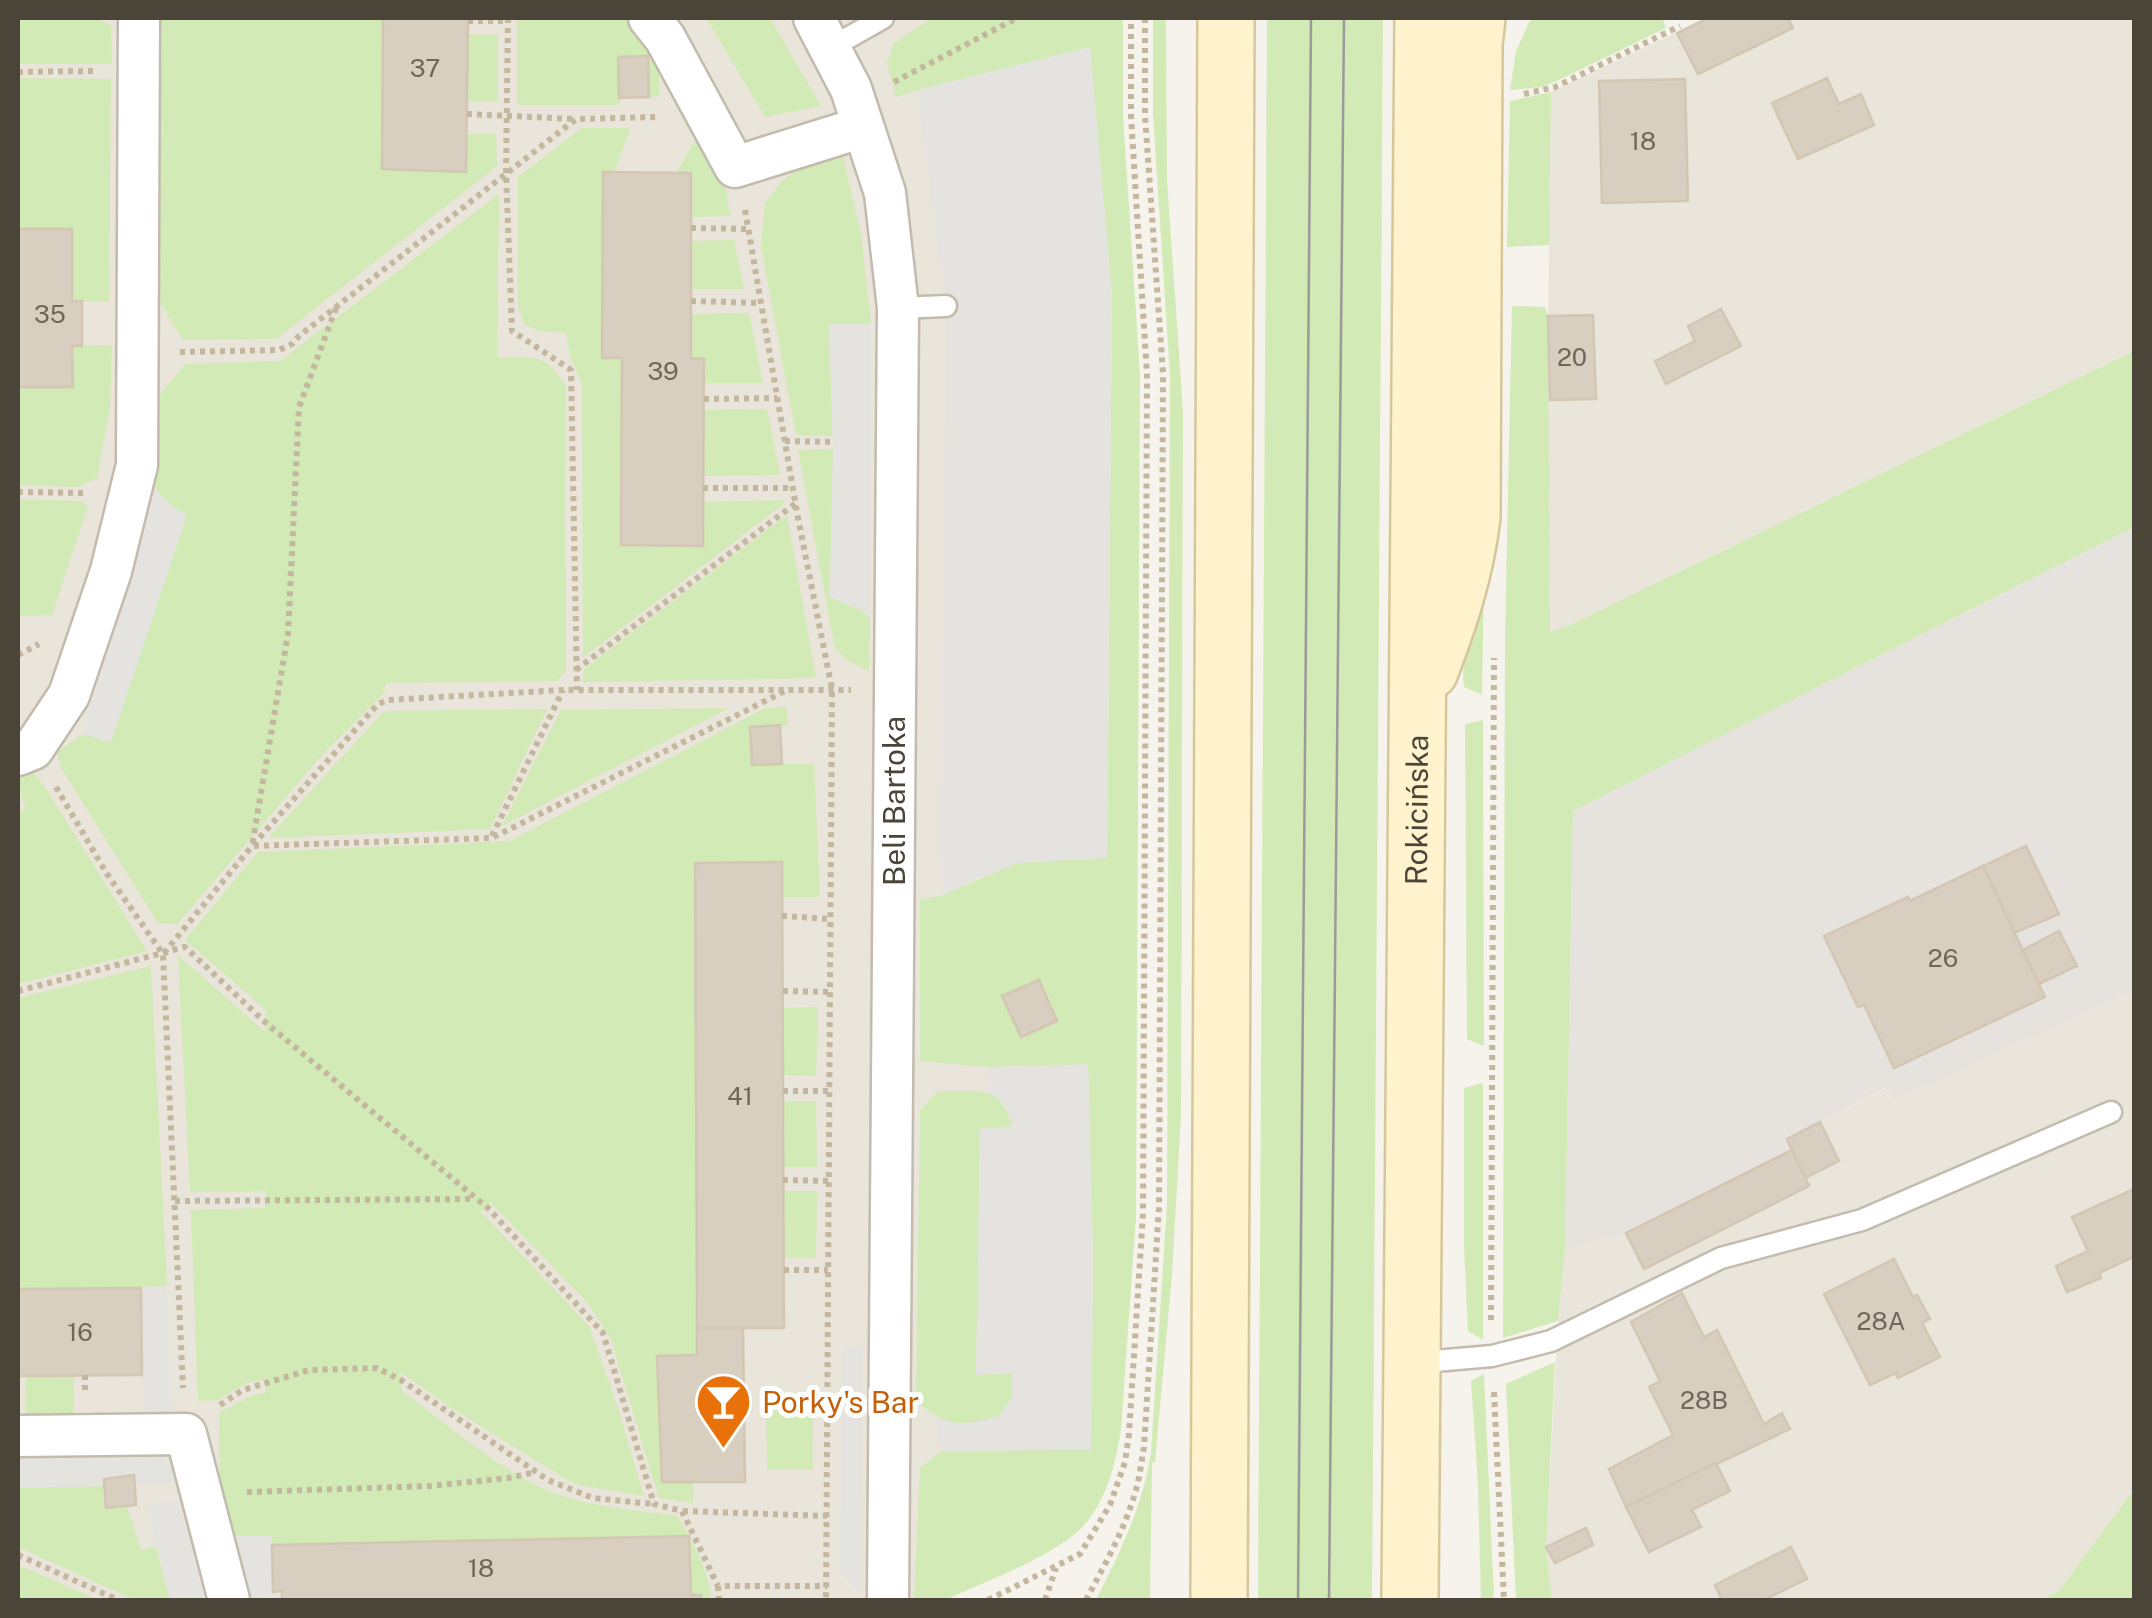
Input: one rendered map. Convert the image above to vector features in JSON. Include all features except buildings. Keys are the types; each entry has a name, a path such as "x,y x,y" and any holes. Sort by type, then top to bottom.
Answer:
{"main road":[{"path":"1219,1600 1226,18"},
{"name":"Rokicińska","path":"1410,1600 1423,18"},
{"path":"1417,707 1456,600 1472,518 1477,18"}],"street":[{"path":"25,752 69,694 111,572 137,465 140,18"},
{"path":"649,18 665,38 735,167 863,127"},
{"name":"Beli Bartoka","path":"822,33 851,90 884,193 898,308 888,1600"},
{"path":"18,1436 185,1424 229,1600"}],"lane":[{"path":"822,33 883,18"},
{"path":"898,308 946,306"},
{"path":"1412,1362 1492,1356 1551,1341 1722,1258 1862,1220 2112,1112"}],"path":[{"path":"892,82 1017,18"},
{"path":"988,1600 1080,1554 1110,1504 1125,1462 1129,1434 1144,1214 1147,375 1131,116 1131,18"},
{"path":"1086,1600 1118,1536 1140,1472 1159,1207 1162,374 1145,116 1145,18"},
{"path":"468,21 508,19 506,173 512,331 570,370 577,690"},
{"path":"1515,94 1555,87 1680,26"},
{"path":"18,72 110,71"},
{"path":"467,114 576,119 679,116 701,104"},
{"path":"180,352 280,350 292,344 576,119"},
{"path":"735,167 832,689 826,1600"},
{"path":"692,228 748,229"},
{"path":"691,301 761,303"},
{"path":"252,846 288,634 300,407 336,308"},
{"path":"704,398 777,398"},
{"path":"785,440 833,442"},
{"path":"703,488 793,488"},
{"path":"18,492 101,494"},
{"path":"576,670 796,503"},
{"path":"1494,649 1492,1356 1504,1600"},
{"path":"252,846 492,838 789,689"},
{"path":"163,954 252,846 378,704 388,700 563,690 832,689"},
{"path":"492,838 563,690"},
{"path":"25,752 163,954 185,1424 243,1390 309,1370 377,1368 401,1380 548,1480 593,1498 682,1510 828,1516"},
{"path":"782,916 831,919"},
{"path":"18,990 185,947 266,1023 489,1209 603,1333 654,1504"},
{"path":"783,991 831,992"},
{"path":"783,1091 830,1090"},
{"path":"783,1180 830,1181"},
{"path":"175,1201 476,1199"},
{"path":"784,1270 828,1270"},
{"path":"202,1501 247,1492 430,1486 536,1472"},
{"path":"682,1510 718,1586 718,1600"},
{"path":"18,1555 118,1600"},
{"path":"1045,1600 1056,1567"},
{"path":"718,1586 826,1586"}],"shaded area":[{"path":"18,18 1112,18 1100,1461 936,1600 18,1600"},
{"path":"1706,18 2134,18 2134,351 1550,632 1551,92"},
{"path":"1090,47 1112,296 1107,858 1017,863 943,895 940,850 946,306 917,90"},
{"path":"829,324 871,324 870,618 830,597 833,449"},
{"path":"154,487 172,507 187,514 111,742 82,734 151,511"},
{"path":"2134,527 2134,991 1894,1101 1886,1087 1788,1139 1792,1150 1626,1233 1565,1249 1573,811"},
{"path":"2134,991 2134,1489 2059,1591 2040,1600 1552,1600 1546,1547 1565,1249 1626,1233 1787,1139 1887,1087 1894,1100"},
{"path":"1088,1064 1093,1261 1091,1450 941,1451 937,1418 962,1425 998,1417 1012,1397 1012,1373 976,1375 980,1129 1013,1126 1006,1105 990,1093 988,1067"},
{"path":"167,1286 172,1417 143,1418 141,1288"},
{"path":"843,1347 862,1347 860,1594 840,1573"},
{"path":"18,1448 151,1450 171,1467 177,1483 135,1485 133,1475 105,1478 104,1486 18,1488"},
{"path":"181,1500 207,1600 170,1600 147,1504"},
{"path":"220,1536 272,1536 273,1600 236,1600"}],"green space":[{"path":"18,18 97,18 111,26 112,64 18,64"},
{"path":"157,18 383,18 382,169 466,172 467,134 496,134 497,166 276,339 183,340 160,303 156,246"},
{"path":"517,18 632,18 659,51 659,96 649,97 648,56 618,57 620,105 517,105"},
{"path":"706,18 770,18 821,106 765,117"},
{"path":"932,18 1123,18 1123,116 1140,375 1136,1217 1121,1429 1117,1454 1100,1502 1074,1535 1041,1556 950,1600 914,1600 920,1468 941,1451 1091,1449 1093,1261 1088,1065 988,1067 920,1061 920,900 943,895 1017,863 1107,857 1112,296 1090,48 896,97 887,62 894,43","holes":["1039,980 1057,1021 1021,1037 1002,997"]},
{"path":"1153,18 1166,18 1167,180 1183,411 1181,1115 1172,1275 1152,1463 1150,1600 1096,1600 1136,1510 1151,1452 1167,1204 1170,375 1153,115"},
{"path":"1267,18 1383,18 1372,1600 1258,1600"},
{"path":"1531,18 1667,18 1663,20 1666,28 1557,81 1510,90 1516,51"},
{"path":"468,34 498,35 498,101 467,102"},
{"path":"18,78 111,79 109,302 72,301 71,229 18,229"},
{"path":"1551,92 1549,245 1507,247 1510,101"},
{"path":"582,128 631,128 614,172 603,173 602,357 622,358 621,545 703,546 703,502 785,500 583,658 582,384 570,356 566,333 539,331 524,324 518,306 518,177"},
{"path":"701,131 724,174 730,216 692,217 691,174 676,173"},
{"path":"830,154 843,156 861,234 871,324 829,325 833,436 796,435 761,246 765,203 781,182 807,161"},
{"path":"499,194 497,357 536,358 565,384 566,670 557,681 386,683 385,692 322,755 177,924 158,923 61,768 57,752 82,734 111,741 187,515 172,507 154,487 156,399 185,364 280,361"},
{"path":"734,240 744,289 691,289 692,241"},
{"path":"1512,306 1545,307 1548,316 1550,632 2134,351 2134,527 1573,811 1565,1249 1558,1321 1503,1338 1505,635"},
{"path":"749,313 763,383 704,383 704,359 691,358 691,314"},
{"path":"112,345 110,408 97,478 78,487 18,485 18,387 72,387 72,346"},
{"path":"767,409 780,475 703,476 704,410"},
{"path":"833,449 830,597 870,618 869,671 835,649 798,450"},
{"path":"18,499 82,501 88,506 52,615 18,616"},
{"path":"787,515 816,678 582,682 584,669"},
{"path":"1484,572 1482,695 1464,687 1463,674"},
{"path":"786,707 788,726 751,727 752,764 814,764 820,897 782,897 782,862 695,863 697,1355 662,1482 693,1482 693,1503 659,1498 610,1337 588,1303 490,1202 489,1209 480,1211 589,1326 644,1496 574,1484 401,1372 402,1391 517,1474 551,1492 586,1502 677,1516 689,1536 272,1545 272,1537 220,1536 209,1494 220,1481 219,1413 250,1396 265,1393 265,1380 249,1382 218,1400 198,1401 191,1210 265,1208 266,1191 190,1192 178,955 265,1032 266,1010 185,940 258,852 510,841 766,708"},
{"path":"729,708 502,826 561,710"},
{"path":"547,709 490,829 268,838 384,711"},
{"path":"1483,720 1484,1046 1467,1039 1465,724"},
{"path":"27,765 45,787 147,951 18,984 18,812 26,808 18,788 18,770"},
{"path":"151,966 167,1286 18,1293 18,998"},
{"path":"818,1007 816,1076 783,1075 783,1008"},
{"path":"1483,1083 1483,1340 1468,1331 1464,1088"},
{"path":"938,1091 976,1091 994,1096 1008,1113 1013,1127 980,1129 976,1374 1013,1373 1012,1397 998,1417 963,1423 938,1417 916,1402 920,1111"},
{"path":"783,1101 816,1101 817,1167 783,1167"},
{"path":"783,1191 817,1191 816,1258 783,1257"},
{"path":"1555,1362 1546,1547 1552,1600 1516,1600 1506,1384"},
{"path":"1484,1374 1494,1600 1481,1600 1471,1381"},
{"path":"74,1375 73,1420 25,1422 26,1376"},
{"path":"766,1392 812,1393 813,1470 767,1469"},
{"path":"104,1486 107,1508 127,1506 141,1550 156,1546 170,1600 135,1600 18,1547 18,1488"},
{"path":"2134,1489 2134,1600 2041,1600 2059,1591"},
{"path":"689,1536 704,1568 711,1600 691,1595"},
{"path":"18,1565 99,1600 18,1600"}],"tram line":[{"path":"1298,1600 1311,18"},
{"path":"1329,1600 1344,18"}],"place":[{"name":"Porky's Bar","path":"723,1451"}]}
